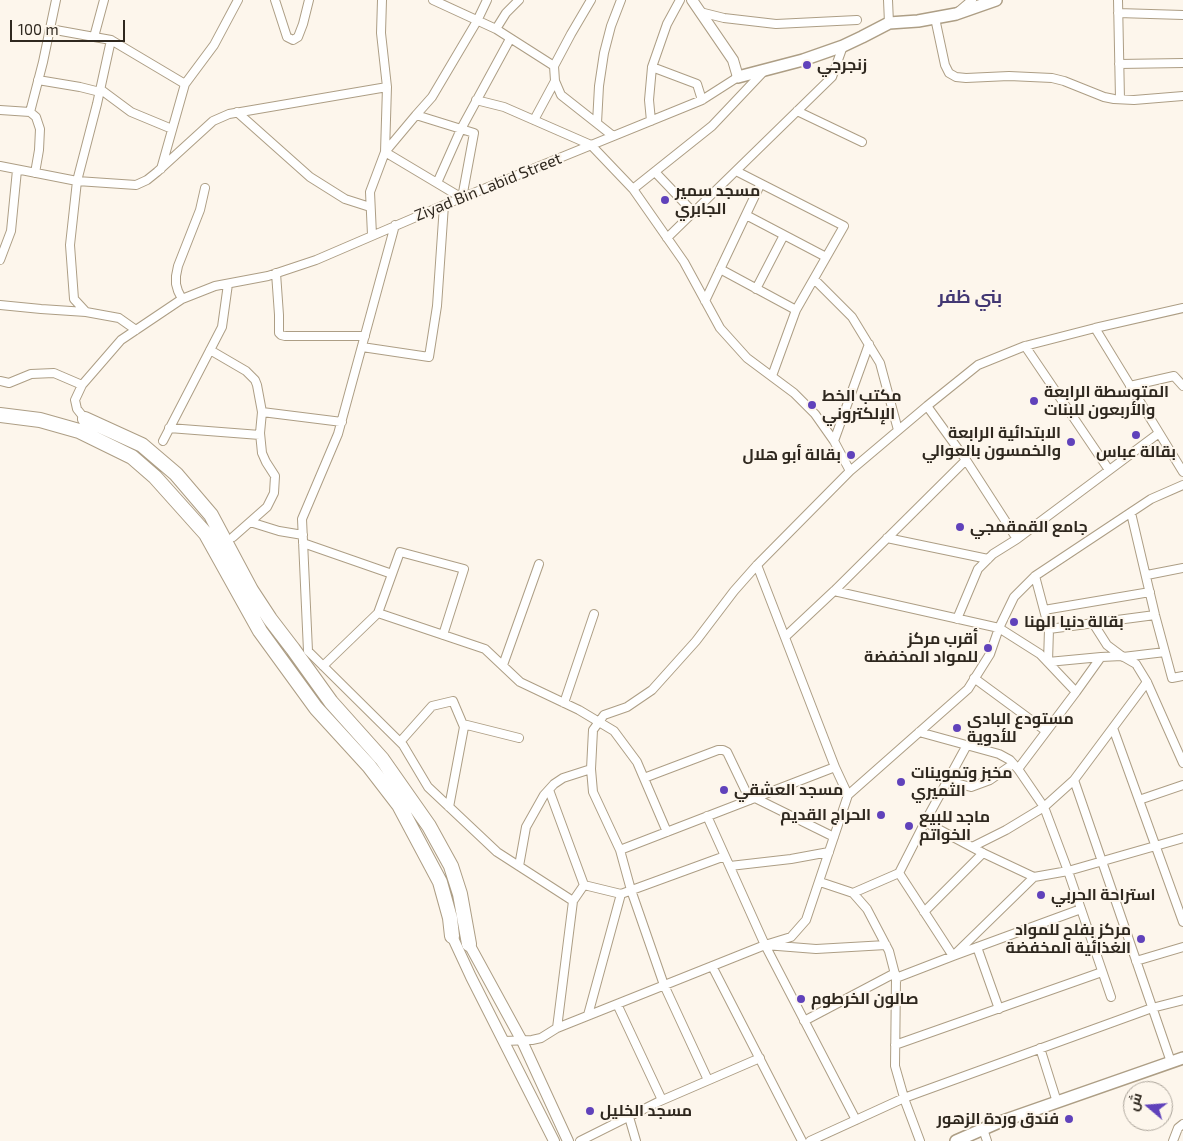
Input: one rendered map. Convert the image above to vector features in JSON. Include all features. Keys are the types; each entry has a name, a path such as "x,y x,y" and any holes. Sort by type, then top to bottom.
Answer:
{"highway":[{"path":"0,415 40,420 79,431 132,457 155,477 206,534 260,631 316,708 370,766 399,805 440,882 450,918 452,936"},
{"path":"85,420 142,445 176,474 210,515 251,590 270,620 294,649 332,702 382,759 429,826 451,866 460,894 469,944"}],"main road":[{"name":"Ziyad Bin Labid Street","path":"738,77 803,60 843,46 888,22 918,21 956,14 996,0"},
{"path":"956,1141 983,1129 1183,1058"}],"street":[{"path":"30,112 56,0"},
{"path":"94,37 104,0"},
{"path":"161,169 185,84 214,45 238,0"},
{"path":"275,0 287,37 293,40 298,36 303,24 309,0"},
{"path":"372,235 370,192 385,152 387,87 382,33 382,0"},
{"path":"433,0 496,29 554,66"},
{"path":"385,152 432,97 487,0"},
{"path":"496,29 506,13 519,0"},
{"path":"591,0 554,66 555,81 561,95 613,136"},
{"path":"597,123 599,86 604,53 611,26 621,0"},
{"path":"652,121 649,100 652,67 667,24 680,0"},
{"path":"692,0 733,60 738,77"},
{"path":"888,0 888,22"},
{"path":"956,14 972,0"},
{"path":"1118,0 1120,99"},
{"path":"700,12 724,18 776,24 857,20"},
{"path":"1118,13 1183,15"},
{"path":"935,18 945,65 949,73 956,77 1009,76 1052,78 1064,80 1104,98 1134,100 1183,96"},
{"path":"50,29 111,40 185,84"},
{"path":"437,183 461,129 510,38"},
{"path":"86,312 74,300 70,245 77,182 111,40"},
{"path":"668,238 832,77 843,46"},
{"path":"1119,64 1183,63"},
{"path":"652,67 698,84 702,100"},
{"path":"633,189 712,126 766,69"},
{"name":"Ziyad Bin Labid Street","path":"82,385 121,340 182,299 215,286 276,273 316,260 395,225 702,100 738,77"},
{"path":"38,80 100,90 132,112 172,129"},
{"path":"534,120 555,81"},
{"path":"0,166 77,182 136,185 147,180 161,169 213,122 229,114 387,87"},
{"path":"476,100 504,107 591,145 633,189 668,238 684,262 720,328 746,358 794,393 815,414 834,441 850,471"},
{"path":"0,110 30,112 36,117 40,129 35,173"},
{"path":"797,111 862,142"},
{"path":"237,112 310,177 345,199 370,207"},
{"path":"385,152 462,198 474,133 416,115"},
{"path":"0,260 11,231 17,170"},
{"path":"736,171 760,185 844,226 796,310 772,376"},
{"path":"655,172 694,213"},
{"path":"705,301 760,185"},
{"path":"182,299 176,284 178,266 200,210 205,188"},
{"path":"362,347 429,357 437,306 444,205"},
{"path":"746,215 826,257"},
{"path":"395,225 342,422 302,519 308,651 403,745 428,787 449,807 497,852 573,901"},
{"path":"756,289 784,235"},
{"path":"720,269 796,310"},
{"path":"276,273 279,333 281,335 365,336"},
{"path":"814,279 852,317 880,363 898,430"},
{"path":"162,441 222,327 228,284"},
{"path":"0,305 41,310 86,312 119,318 136,330"},
{"path":"708,1080 664,985 631,890 620,850 593,792 591,769 593,730 604,715 627,707 652,690 696,641 734,590 850,471 978,366 1025,346 1183,308"},
{"path":"1095,328 1183,472"},
{"path":"834,441 869,344"},
{"path":"1025,346 1109,470"},
{"path":"210,350 246,371 255,380 262,412 260,435 262,453 275,476 274,493 267,507 233,537"},
{"path":"0,381 9,382 30,374 54,373 82,385 76,400 77,409 85,420"},
{"path":"1130,386 1183,374"},
{"path":"1174,376 1183,386"},
{"path":"927,406 966,460 1017,538"},
{"path":"262,412 342,422"},
{"path":"169,428 260,435"},
{"path":"956,619 978,569 993,554 1159,433"},
{"path":"785,637 966,460"},
{"path":"504,1041 541,1038 557,1028 588,1015 765,945 791,937 806,920 848,795 968,689 990,654 999,628 1014,596 1035,576 1151,499 1183,485"},
{"path":"1132,513 1155,615 1172,678 1183,676"},
{"path":"250,522 303,539 392,574"},
{"path":"887,538 988,559"},
{"path":"323,666 378,613 400,552 464,569 443,635"},
{"path":"503,665 539,564"},
{"path":"757,565 848,795"},
{"path":"1146,575 1183,568"},
{"path":"1035,576 1049,629 1048,662"},
{"path":"834,591 999,628 1040,654 1076,692"},
{"path":"1044,610 1150,592"},
{"path":"378,613 485,649 520,682 579,710 614,731 637,762 667,832"},
{"path":"564,703 594,614"},
{"path":"1049,629 1155,615"},
{"path":"1093,623 1107,644 1123,657 1136,664 1147,682 1183,763"},
{"path":"1048,662 1165,652"},
{"path":"948,781 971,787 990,780 1016,766 1046,731 1101,657"},
{"path":"974,678 1046,731"},
{"path":"972,847 1006,830 1044,807 1074,780 1147,682"},
{"path":"400,742 432,706 453,701 464,727 449,807"},
{"path":"463,724 520,738"},
{"path":"1113,728 1183,922"},
{"path":"919,732 999,754 1016,766 1044,807 1111,997"},
{"path":"853,894 899,873 967,745"},
{"path":"644,778 718,750 724,750 727,752 753,799 834,837"},
{"path":"620,850 836,767"},
{"path":"519,866 526,827 544,795 554,784 563,778 591,769"},
{"path":"1074,780 1171,1062"},
{"path":"1139,800 1183,784"},
{"path":"549,790 584,885"},
{"path":"707,816 765,945 856,1120"},
{"path":"925,822 983,853 1034,877"},
{"path":"953,956 1034,877 1068,871 1183,838"},
{"path":"730,866 829,852"},
{"path":"924,912 983,853"},
{"path":"584,885 621,894 725,856"},
{"path":"899,873 953,956"},
{"path":"820,882 853,894 867,909 889,951 895,975 895,1066 904,1098 920,1141"},
{"path":"557,1028 573,901 584,885"},
{"path":"588,1015 621,894"},
{"path":"804,1020 895,975 1081,909"},
{"path":"452,936 554,1141"},
{"path":"469,944 522,1041 568,1141"},
{"path":"765,945 816,949 886,945"},
{"path":"977,946 999,1009"},
{"path":"1136,962 1183,947"},
{"path":"712,966 802,1141"},
{"path":"895,1045 1102,972"},
{"path":"810,1141 904,1098 1152,1008 1183,1000"},
{"path":"618,1004 662,1100"},
{"path":"1040,1048 1057,1102"},
{"path":"580,1141 662,1100 760,1058"},
{"path":"629,1117 636,1141"},
{"path":"1173,1141 1178,1128 1183,1124"},
{"path":"983,1129 987,1141"}],"place":[{"name":"زنجرجي","path":"807,65"},
{"name":"مسجد سمير الجابري","path":"665,200"},
{"name":"المتوسطة الرابعة والأربعون للبنات","path":"1034,401"},
{"name":"مكتب الخط الإلكتروني","path":"812,405"},
{"name":"بقالة عباس","path":"1136,435"},
{"name":"الابتدائية الرابعة والخمسون بالعوالي","path":"1071,442"},
{"name":"بقالة أبو هلال","path":"851,455"},
{"name":"جامع القمقمجي","path":"960,527"},
{"name":"بقالة دنيا الهنا","path":"1014,622"},
{"name":"أقرب مركز للمواد المخفضة","path":"988,648"},
{"name":"مستودع البادى للأدوية","path":"957,728"},
{"name":"مخبز وتموينات الثميري","path":"901,782"},
{"name":"مسجد العشقي","path":"724,790"},
{"name":"الحراج القديم","path":"881,815"},
{"name":"ماجد للبيع الخواتم","path":"909,826"},
{"name":"استراحة الحربي","path":"1041,895"},
{"name":"مركز بفلح للمواد الغذائية المخفضة","path":"1141,939"},
{"name":"صالون الخرطوم","path":"801,999"},
{"name":"مسجد الخليل","path":"590,1111"},
{"name":"فندق وردة الزهور","path":"1069,1119"}],"district":[{"name":"بني ظفر","path":"970,297"}]}
